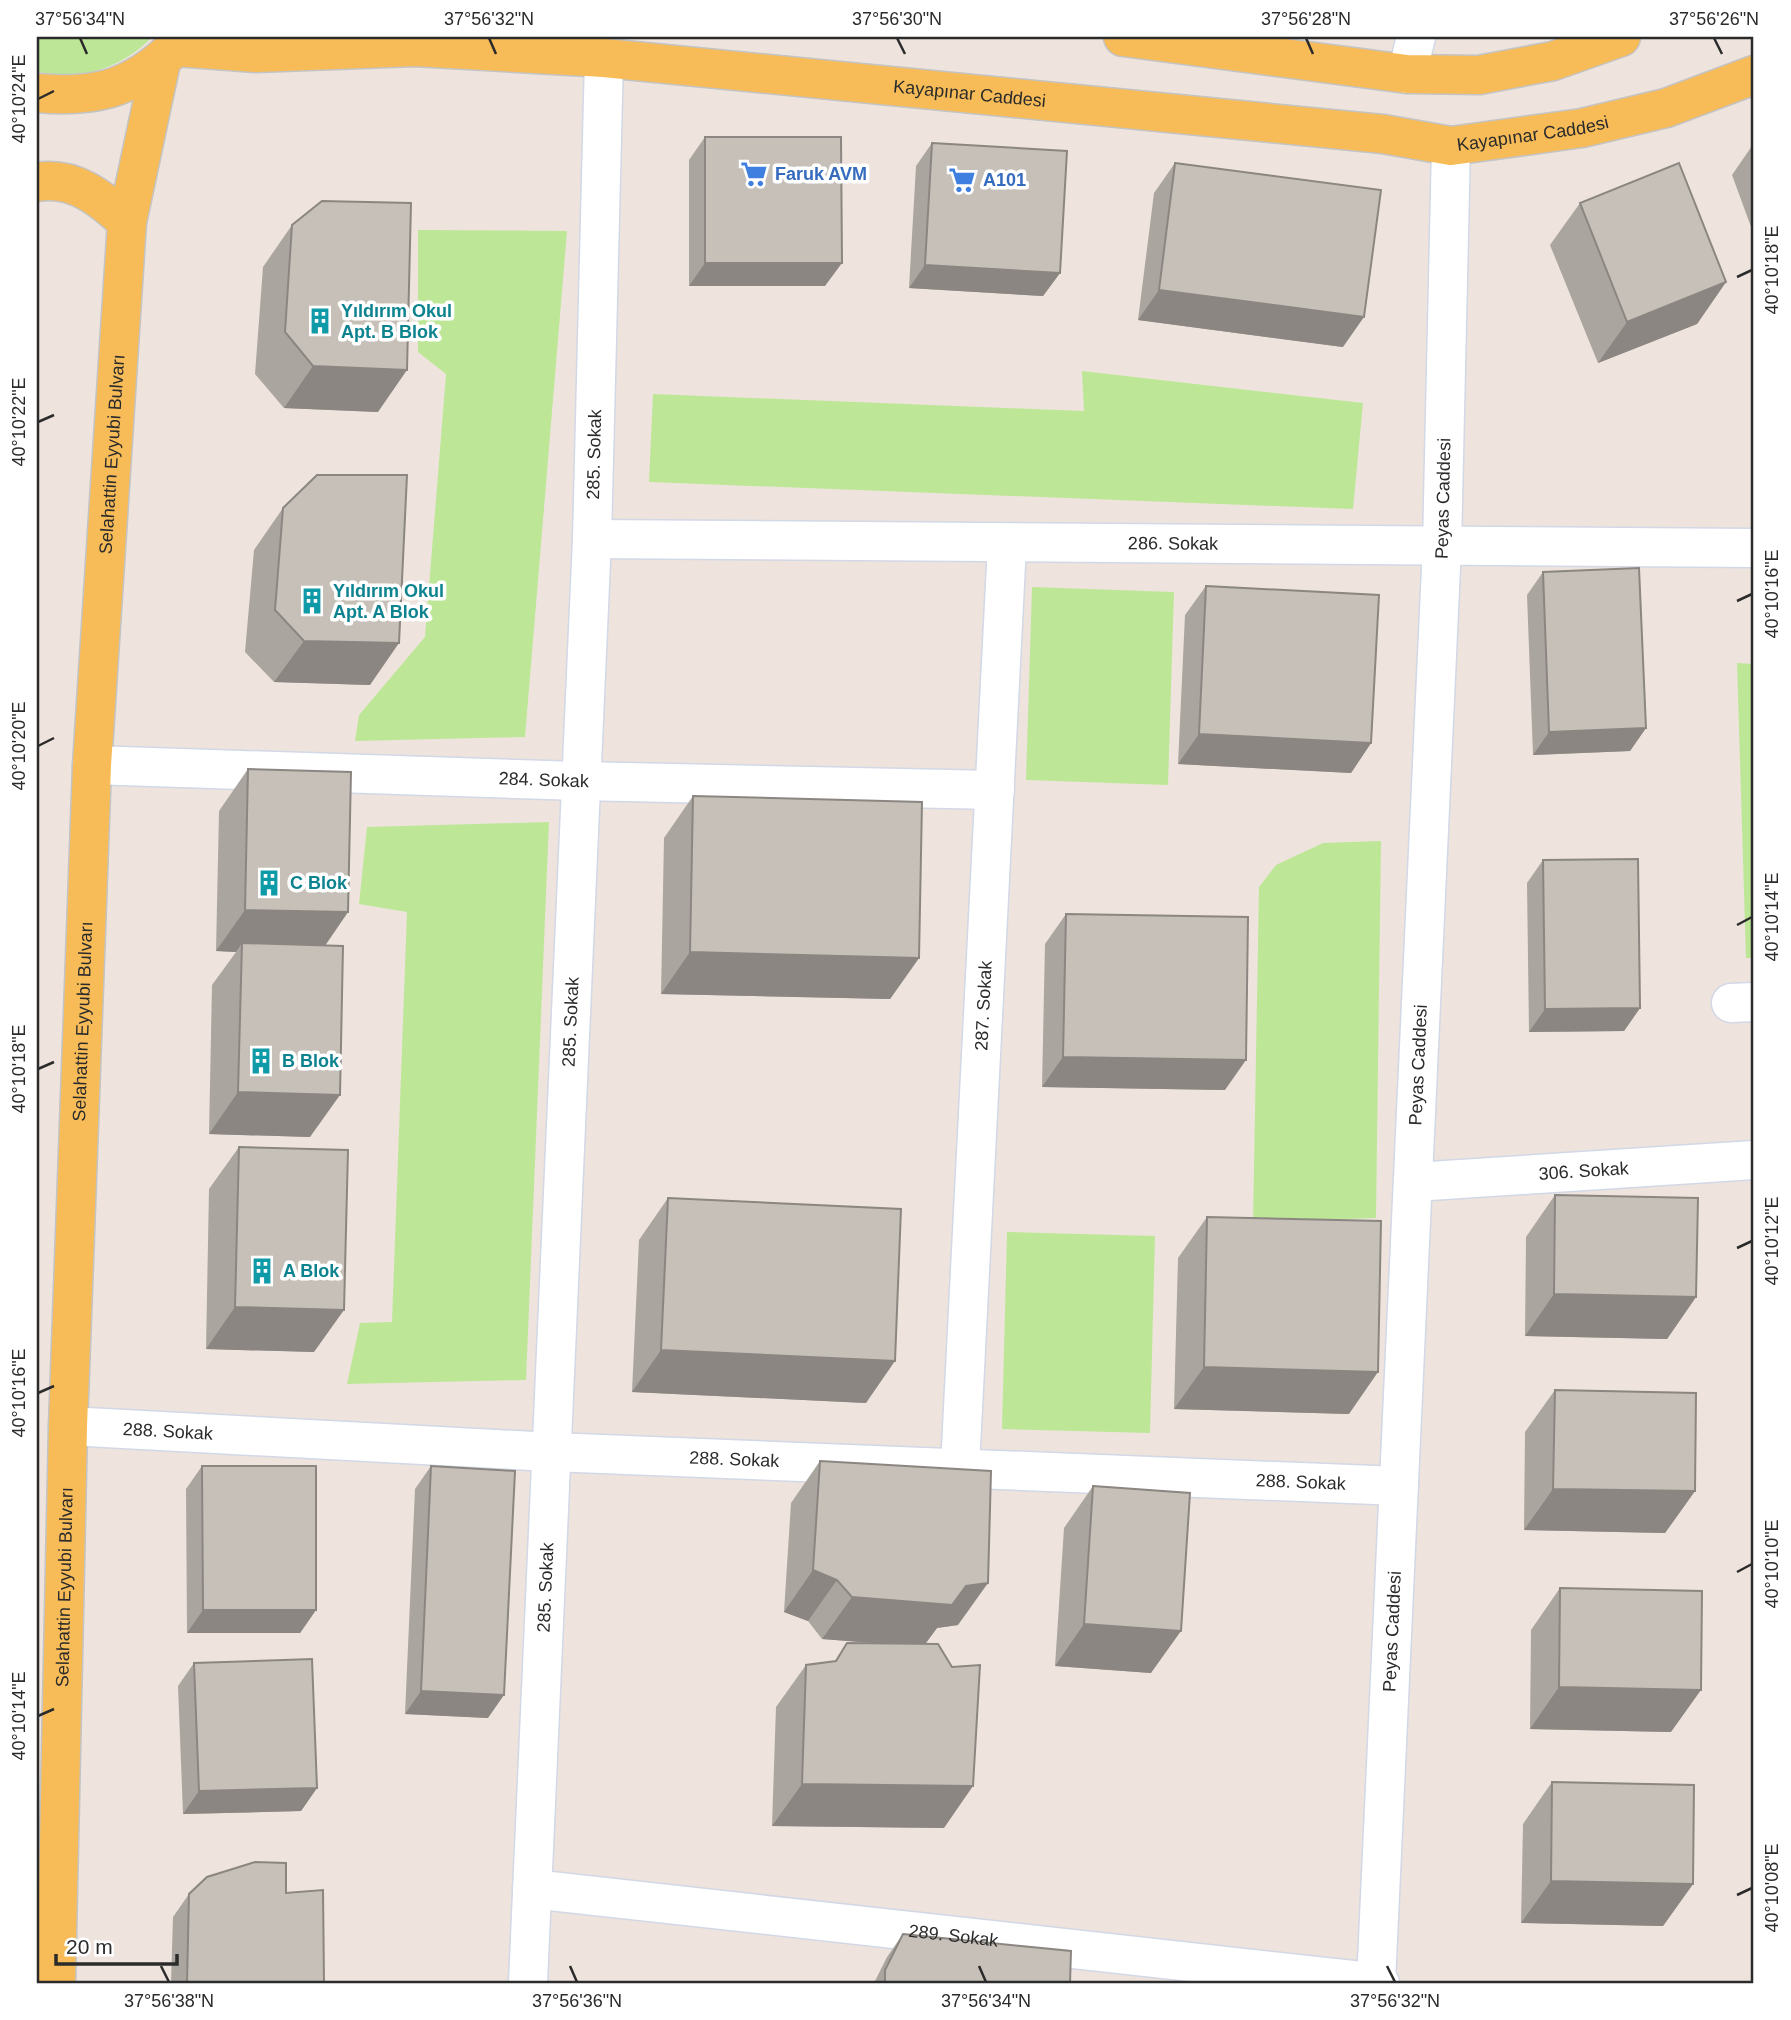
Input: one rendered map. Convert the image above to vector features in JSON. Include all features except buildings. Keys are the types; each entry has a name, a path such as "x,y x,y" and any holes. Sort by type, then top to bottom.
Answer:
{"main road":[{"path":"1123,37 1407,74 1479,75 1553,61 1620,37"},
{"name":"Kayapınar Caddesi","path":"173,48 256,53 346,43 604,58 1383,134 1451,146 1583,128 1666,108 1754,75"},
{"path":"37,93 77,96 122,86 173,48"},
{"name":"Selahattin Eyyubi Bulvarı","path":"56,1983 68,1426 92,765 127,222 173,48"},
{"path":"37,182 54,179 96,194 127,222"}],"street":[{"path":"1407,74 1416,37"},
{"name":"285. Sokak","path":"528,1983 579,781 592,540 604,58"},
{"name":"Peyas Caddesi","path":"1377,1983 1442,545 1451,146"},
{"name":"286. Sokak","path":"592,540 1007,545 1754,548"},
{"name":"287. Sokak","path":"960,1467 1007,545"},
{"name":"284. Sokak","path":"92,765 579,781 995,790"},
{"name":"306. Sokak","path":"1414,1182 1754,1160"},
{"name":"288. Sokak","path":"68,1426 552,1452 1399,1486"},
{"name":"289. Sokak","path":"531,1889 1377,1983"}],"green space":[{"path":"37,37 152,37 128,57 114,64 99,70 67,76 37,71"},
{"path":"418,230 567,231 525,737 355,741 359,715 425,637 446,374 418,352"},
{"path":"1082,371 1363,403 1353,509 649,482 653,394 1084,411"},
{"path":"1032,587 1174,592 1168,785 1026,780"},
{"path":"1737,663 1754,664 1754,958 1746,958"},
{"path":"549,822 526,1380 347,1384 360,1323 392,1322 407,912 359,904 367,827"},
{"path":"1381,841 1376,1218 1253,1222 1259,887 1276,865 1323,843"},
{"path":"1007,1232 1155,1236 1150,1433 1002,1429"}],"place":[{"name":"Faruk AVM","path":"754,174"},
{"name":"A101","path":"962,180"},
{"name":"Yıldırım Okul Apt. B Blok","path":"320,321"},
{"name":"Yıldırım Okul Apt. A Blok","path":"312,601"},
{"name":"C Blok","path":"269,883"},
{"name":"B Blok","path":"261,1061"},
{"name":"A Blok","path":"262,1271"}]}
